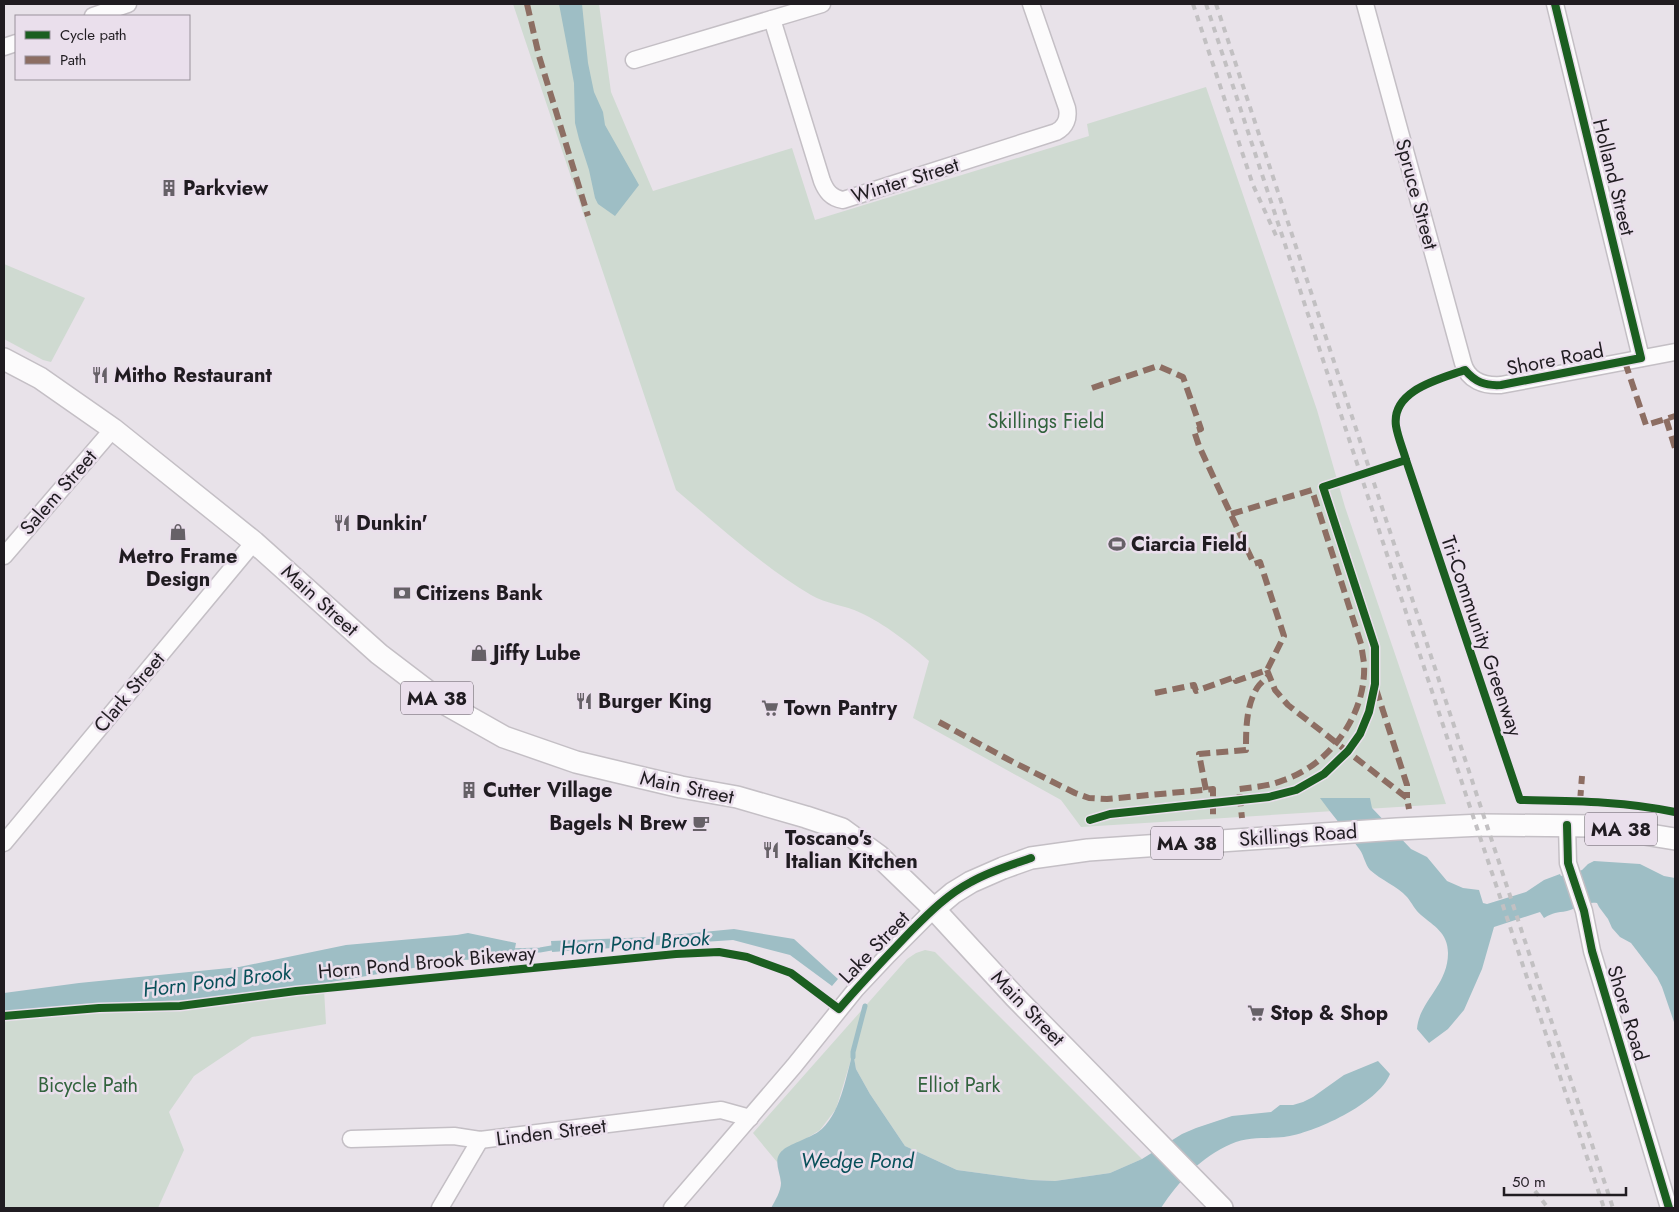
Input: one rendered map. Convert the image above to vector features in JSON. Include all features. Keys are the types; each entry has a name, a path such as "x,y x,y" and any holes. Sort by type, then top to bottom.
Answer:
{"main road":[{"name":"Main Street","path":"4,359 40,378 113,429 254,542 379,654 442,702 504,737 576,762 681,787 737,797 842,829 879,856 934,909 1016,997 1222,1208"},
{"name":"Skillings Road","path":"934,909 952,893 971,882 1003,868 1032,858 1088,850 1397,828 1482,825 1595,826 1675,839"}],"street":[{"path":"95,15 128,4"},
{"path":"634,60 822,4"},
{"name":"Winter Street","path":"772,19 822,181 830,194 837,199 843,200 1056,132 1062,128 1066,120 1067,108 1031,4"},
{"name":"Spruce Street","path":"1365,4 1463,364 1465,370 1476,381"},
{"name":"Holland Street","path":"1555,4 1641,358"},
{"name":"Shore Road","path":"1476,381 1501,385 1675,352"},
{"name":"Salem Street","path":"4,556 113,429"},
{"name":"Clark Street","path":"4,843 254,542"},
{"name":"Shore Road","path":"1567,825 1567,857 1570,870 1584,911 1592,951 1669,1208"},
{"name":"Lake Street","path":"672,1208 750,1118 856,989 934,909"},
{"name":"Linden Street","path":"351,1138 454,1136 480,1140 721,1110 750,1118"},
{"path":"440,1208 480,1140"}],"green space":[{"name":"Skillings Field","path":"513,4 599,4 611,92 653,191 792,148 815,220 1089,136 1087,124 1206,87 1317,410 1345,507 1446,804 1081,827 1061,800 913,718 929,661 896,634 870,617 855,610 817,598 793,584 741,545 676,490"},
{"path":"4,264 85,298 51,362 43,360 4,339"},
{"name":"Elliot Park","path":"925,950 935,952 1142,1159 1110,1173 1055,1181 1031,1180 957,1170 905,1146 870,1094 856,1069 853,1053 836,1109 820,1130 783,1150 777,1162 753,1133 907,959"},
{"name":"Bicycle Path","path":"322,954 326,1024 252,1037 194,1076 169,1112 184,1150 158,1208 4,1208 4,1013 127,993"}],"water":[{"path":"559,4 582,4 588,63 594,92 603,112 605,125 639,185 615,216 598,204 595,198 589,170 579,139 575,123 574,83"},
{"path":"1320,798 1370,798 1372,808 1411,849 1427,857 1447,881 1463,888 1479,890 1483,903 1487,904 1526,892 1544,880 1560,874 1561,876 1582,870 1594,861 1640,864 1664,876 1675,878 1675,1025 1657,977 1631,943 1620,937 1612,928 1597,903 1593,903 1544,918 1540,912 1494,927 1482,969 1464,1010 1448,1029 1429,1043 1417,1029 1423,1010 1439,984 1447,965 1446,940 1419,913 1403,893 1370,870 1360,850"},
{"name":"Horn Pond Brook","path":"734,929 794,939 838,979 832,986 790,955 733,940 552,952 551,941 651,937"},
{"name":"Horn Pond Brook","path":"468,933 516,943 513,959 453,960 256,995 219,999 106,1003 4,1013 4,993 79,983 239,967 346,945"},
{"name":"Wedge Pond","path":"853,1052 856,1069 870,1094 905,1146 957,1170 1031,1180 1055,1181 1110,1173 1142,1159 1182,1134 1196,1128 1232,1116 1271,1112 1280,1105 1293,1105 1303,1102 1344,1075 1378,1061 1390,1074 1373,1096 1328,1123 1312,1130 1284,1137 1237,1141 1220,1149 1210,1155 1183,1179 1161,1208 771,1208 781,1186 778,1157 789,1146 818,1132 832,1117 841,1095"}],"waterway":[{"name":"Horn Pond Brook","path":"508,951 540,950 557,947"},
{"name":"Horn Pond Brook","path":"853,1057 865,1006"}],"railway":[{"path":"1193,4 1253,185 1278,240"},
{"path":"1206,4 1604,1208"},
{"path":"1216,4 1613,1208"},
{"path":"1535,1191 1548,1208"}],"marked path":[{"path":"527,4 539,56 588,216"},
{"path":"1625,362 1646,425 1675,416"},
{"path":"1092,388 1158,366 1183,377 1201,429 1194,431 1199,446 1254,564 1260,562 1284,636 1267,670 1236,681 1235,677 1196,691 1194,685 1155,693"},
{"path":"1666,419 1675,448"},
{"path":"1231,514 1312,490 1361,644 1364,663 1363,682 1359,700 1343,734 1317,762 1301,772 1273,784 1239,789 1242,818"},
{"path":"1267,670 1275,690 1288,705 1407,798 1409,809"},
{"path":"1206,790 1199,754 1246,750 1249,710 1253,695 1268,676"},
{"path":"1376,689 1407,785 1407,798"},
{"path":"939,722 1013,762 1089,798 1107,799 1213,789 1213,820"},
{"path":"1580,802 1582,776"}],"cycle path":[{"name":"Tri-Community Greenway","path":"1555,4 1641,358 1501,385 1490,385 1481,382 1473,378 1465,370 1431,382 1409,395 1401,403 1397,414 1396,426 1520,800 1617,804 1675,812"},
{"path":"1090,820 1110,814 1269,797 1296,790 1324,774 1348,751 1360,734 1369,712 1375,684 1375,647 1323,487 1406,460"},
{"path":"1567,825 1568,863 1584,911 1592,951 1669,1208"},
{"name":"Horn Pond Brook Bikeway","path":"4,1016 99,1008 180,1006 296,991 676,954 719,952 747,957 791,973 839,1009 912,930 947,898 986,875 1031,858"}],"place":[{"name":"Parkview","path":"169,188"},
{"name":"Mitho Restaurant","path":"100,375"},
{"name":"Dunkin'","path":"342,523"},
{"name":"Metro Frame Design","path":"178,532"},
{"name":"Ciarcia Field","path":"1117,544"},
{"name":"Citizens Bank","path":"402,593"},
{"name":"Jiffy Lube","path":"479,653"},
{"name":"Burger King","path":"584,701"},
{"name":"Town Pantry","path":"770,708"},
{"name":"Cutter Village","path":"469,790"},
{"name":"Bagels N Brew","path":"701,823"},
{"name":"Toscano's Italian Kitchen","path":"771,850"},
{"name":"Stop & Shop","path":"1256,1013"}]}
